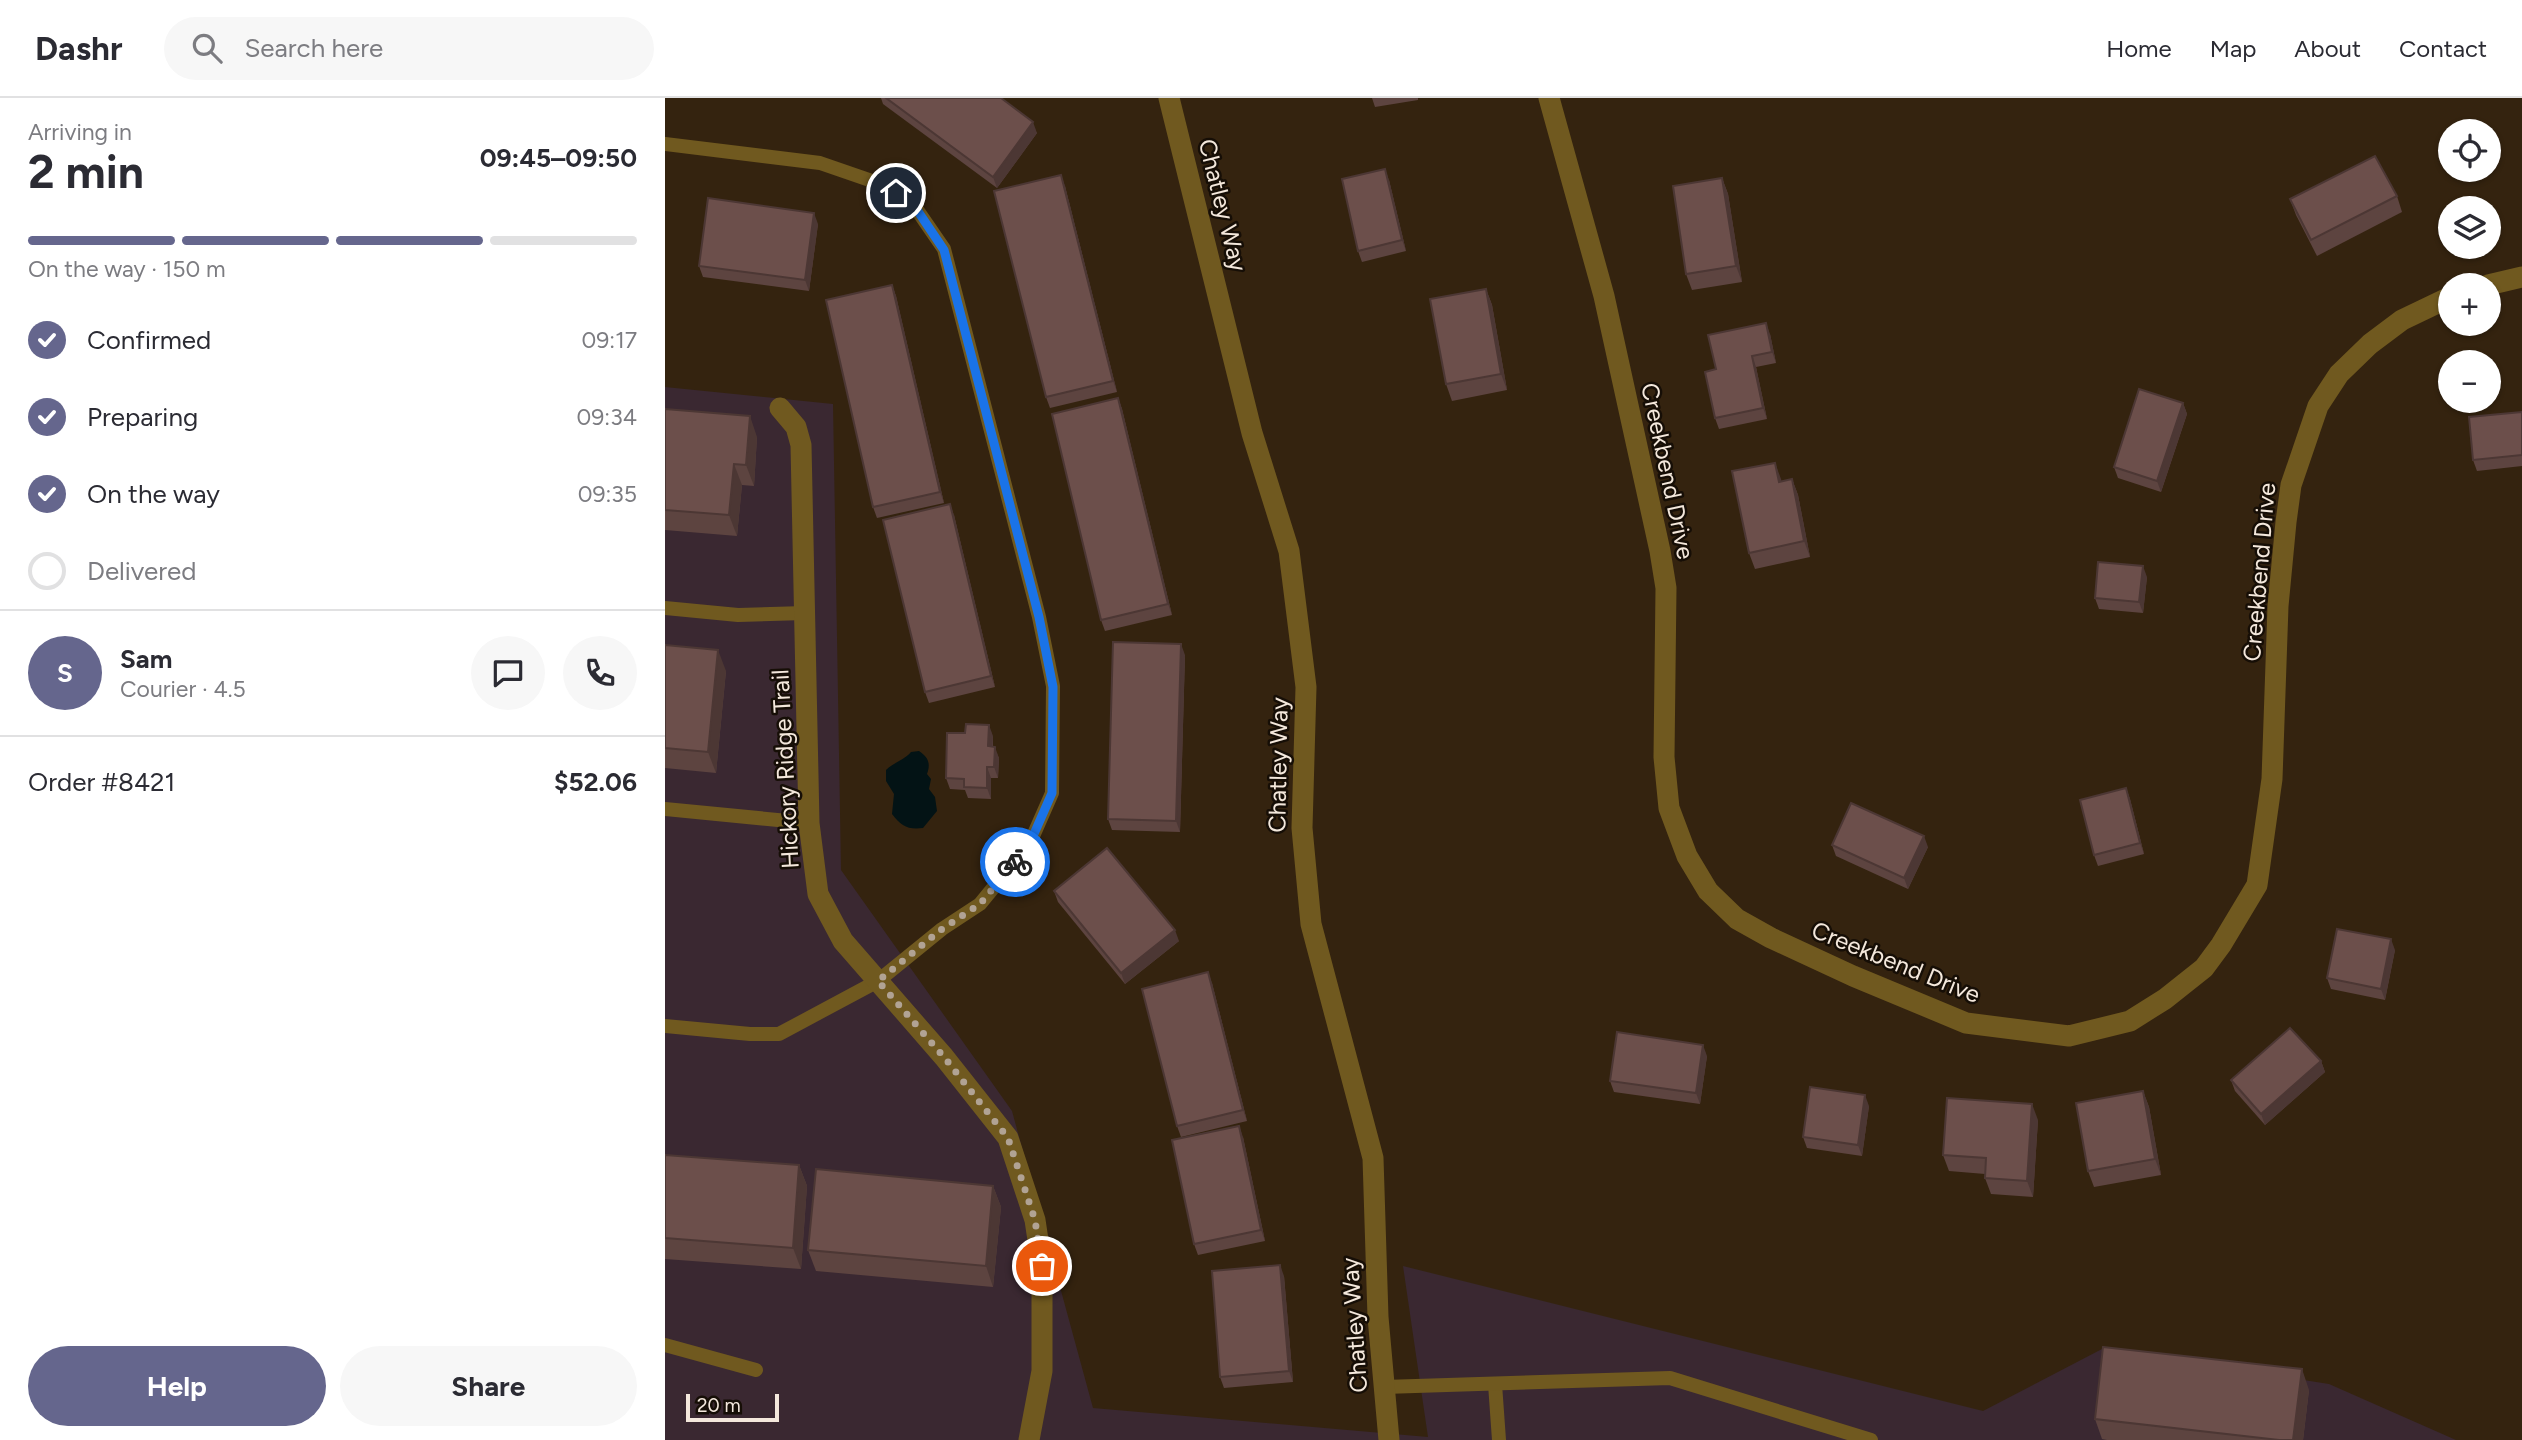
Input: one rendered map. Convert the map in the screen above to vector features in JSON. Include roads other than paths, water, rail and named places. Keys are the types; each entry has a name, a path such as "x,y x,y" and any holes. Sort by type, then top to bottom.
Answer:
{"street":[{"name":"Chatley Way","path":"1170,98 1252,433 1289,551 1306,687 1302,828 1311,923 1373,1157 1378,1317 1389,1440"},
{"name":"Creekbend Drive","path":"1549,98 1604,296 1667,588 1664,757 1669,808 1687,856 1708,891 1737,919 1853,976 1966,1023 2069,1036 2130,1021 2165,999 2204,968 2221,945 2257,884 2272,779 2278,606 2291,485 2318,406 2339,374 2370,344 2402,320 2438,303"},
{"path":"2501,282 2522,277"},
{"name":"Hickory Ridge Trail","path":"780,408 796,427 801,445 809,823 818,894 843,941 944,1057 1008,1138 1035,1220 1042,1266 1042,1371 1029,1440"}],"lane":[{"path":"665,144 820,163 879,183 913,204 944,250 1032,591 1053,687 1052,793 1030,843 980,904 942,929 878,981 779,1034 665,1026"},
{"path":"665,608 738,615 805,613"},
{"path":"665,809 809,823"},
{"path":"665,1345 756,1370"},
{"path":"1384,1387 1670,1378 1871,1440"},
{"path":"1496,1384 1499,1440"}]}
